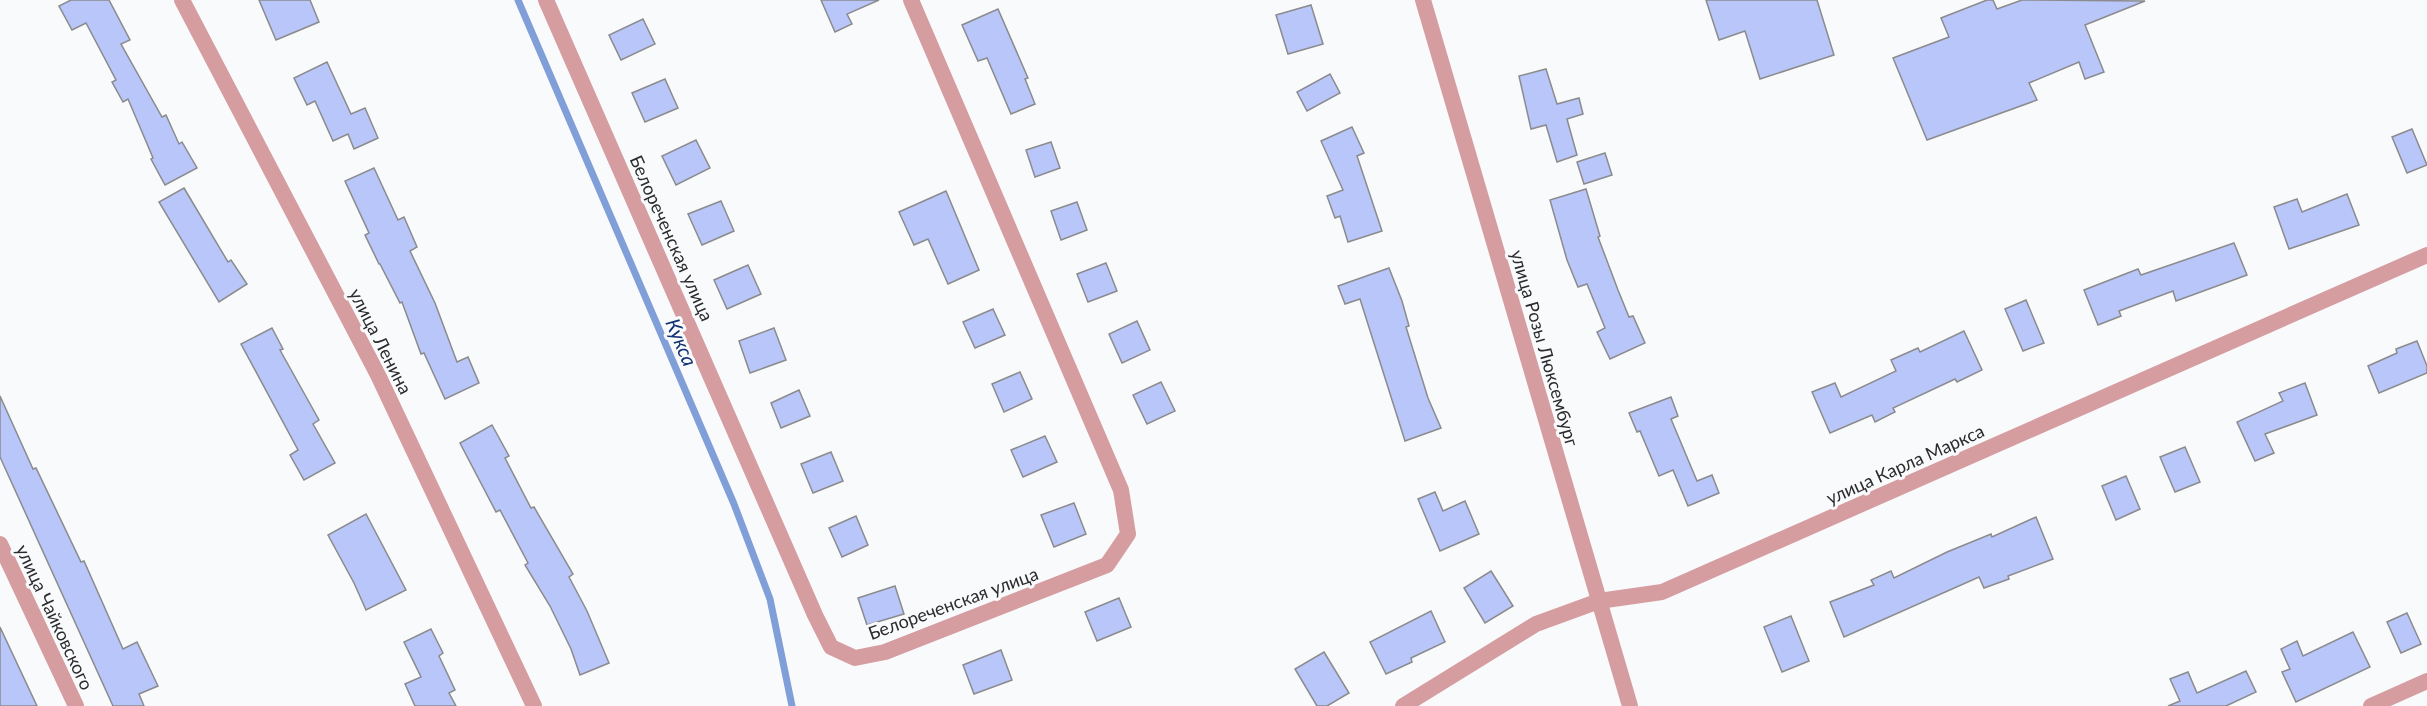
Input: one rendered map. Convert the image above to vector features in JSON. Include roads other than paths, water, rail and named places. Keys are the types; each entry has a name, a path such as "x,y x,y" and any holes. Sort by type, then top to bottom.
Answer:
{"street":[{"name":"улица Ленина","path":"182,0 378,375 534,706"},
{"name":"Белореченская улица","path":"546,0 815,615 831,646 855,658 885,652 1107,565 1128,534 1121,490 911,0"},
{"name":"улица Розы Люксембург","path":"1423,0 1630,706"},
{"name":"улица Карла Маркса","path":"1403,706 1536,624 1599,601 1662,592 2427,255"},
{"name":"улица Чайковского","path":"0,544 76,706"},
{"path":"2370,706 2427,681"}],"waterway":[{"name":"Кукса","path":"518,0 734,504 770,599 792,706"}]}
